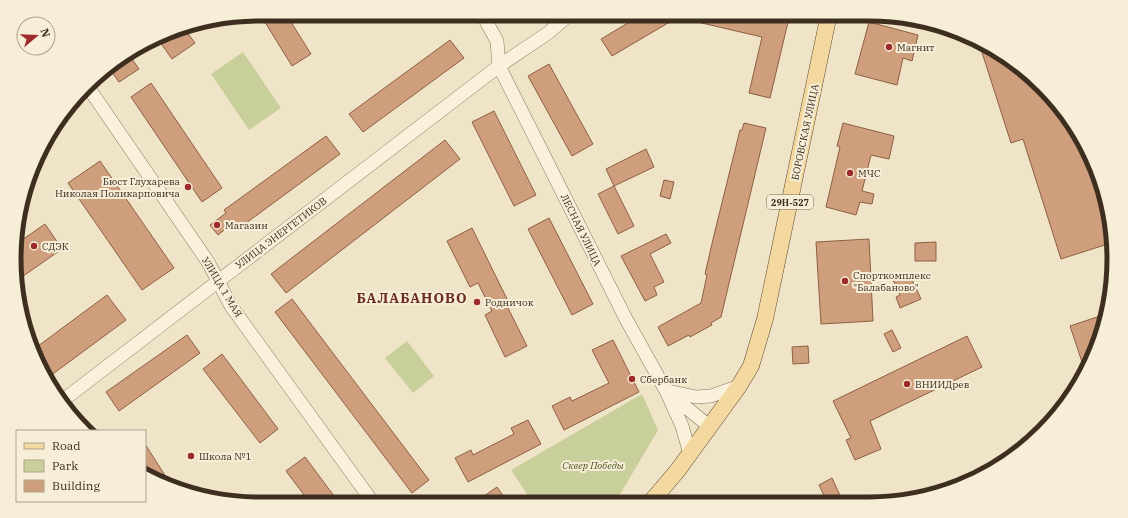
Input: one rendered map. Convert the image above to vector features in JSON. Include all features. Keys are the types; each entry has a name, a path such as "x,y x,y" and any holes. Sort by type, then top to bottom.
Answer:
{"main road":[{"name":"БОРОВСКАЯ УЛИЦА","path":"739,386 753,359 766,319 828,21"},
{"name":"29Н-527","path":"655,497 690,454 739,386"}],"street":[{"name":"ЛЕСНАЯ УЛИЦА","path":"486,21 497,41 499,66 626,319 666,391 710,427"},
{"name":"УЛИЦА ЭНЕРГЕТИКОВ","path":"65,397 499,66 548,33 562,21"},
{"name":"УЛИЦА 1 МАЯ","path":"91,91 208,262 231,306 369,497"},
{"path":"666,391 696,397 711,396 739,386"},
{"path":"666,391 682,426 690,454"}],"green space":[{"path":"243,52 281,108 249,130 211,74"},
{"path":"407,341 434,376 413,393 385,358"},
{"name":"Сквер Победы","path":"642,394 658,430 619,497 529,497 511,470"}],"building":[{"path":"264,21 290,21 311,54 292,66"},
{"path":"631,21 672,21 612,56 601,39"},
{"path":"693,21 788,22 770,98 749,93 762,37"},
{"name":"Магнит","path":"869,22 918,35 912,61 903,58 897,85 855,74"},
{"path":"187,32 195,43 172,59 161,43"},
{"path":"450,40 464,58 363,132 349,114"},
{"path":"981,50 1001,61 1026,80 1048,102 1067,127 1089,168 1099,197 1105,228 1106,245 1061,259 1023,139 1011,143"},
{"path":"132,58 139,69 119,82 112,72"},
{"path":"549,64 593,144 572,156 528,76"},
{"path":"151,83 222,188 202,202 131,97"},
{"path":"494,111 536,195 514,206 472,122"},
{"path":"744,123 766,128 721,317 711,323 712,325 690,337 689,335 668,346 658,327 701,303 707,275 705,274 714,235 740,130 742,130"},
{"name":"МЧС","path":"843,123 894,136 889,159 871,155 862,191 874,194 872,204 860,202 856,215 826,207 840,147 837,146"},
{"path":"326,136 340,154 238,229 233,223 218,235 210,225 226,213 224,210"},
{"path":"445,140 460,159 286,293 271,274"},
{"path":"646,149 654,167 614,186 606,169"},
{"path":"100,161 174,268 142,290 68,183"},
{"path":"664,180 674,182 670,199 660,196"},
{"path":"614,186 634,226 618,234 598,194"},
{"path":"549,218 593,304 572,315 528,229"},
{"path":"45,224 62,249 22,277 22,240"},
{"path":"472,228 509,303 506,304 527,346 505,357 485,315 492,311 478,283 470,287 447,241"},
{"path":"666,234 671,243 650,254 664,282 654,287 657,295 645,301 621,256"},
{"name":"Спорткомплекс \"Балабаново\"","path":"869,239 873,321 821,324 816,242"},
{"path":"936,242 936,261 915,261 915,243"},
{"path":"909,273 921,299 900,308 896,297 900,295 893,280"},
{"path":"107,295 126,320 51,375 38,346"},
{"path":"292,299 429,480 412,493 275,312"},
{"path":"1100,316 1089,350 1082,363 1070,326"},
{"path":"892,330 901,348 893,352 884,334"},
{"path":"187,335 200,353 119,411 106,392"},
{"name":"ВНИИДрев","path":"967,336 982,367 870,421 881,449 855,460 846,440 851,438 833,401"},
{"path":"613,340 639,392 564,430 552,406 570,397 572,401 609,383 592,350"},
{"path":"808,346 809,363 793,364 792,347"},
{"path":"222,354 278,429 260,443 203,369"},
{"path":"528,420 541,444 468,482 455,458 471,450 473,455 514,434 511,428"},
{"path":"146,446 166,477 146,468"},
{"path":"305,457 335,497 306,497 286,471"},
{"path":"832,478 841,497 825,497 819,485"},
{"path":"497,487 504,497 483,497"}],"place":[{"name":"Магнит","path":"889,47"},
{"name":"МЧС","path":"850,173"},
{"name":"Бюст Глухарева Николая Поликарповича","path":"188,187"},
{"name":"Магазин","path":"217,225"},
{"name":"СДЭК","path":"34,246"},
{"name":"Спорткомплекс \"Балабаново\"","path":"845,281"},
{"name":"Родничок","path":"477,302"},
{"name":"Сбербанк","path":"632,379"},
{"name":"ВНИИДрев","path":"907,384"},
{"name":"Школа №1","path":"191,456"}],"district":[{"name":"БАЛАБАНОВО","path":"412,298"}]}
